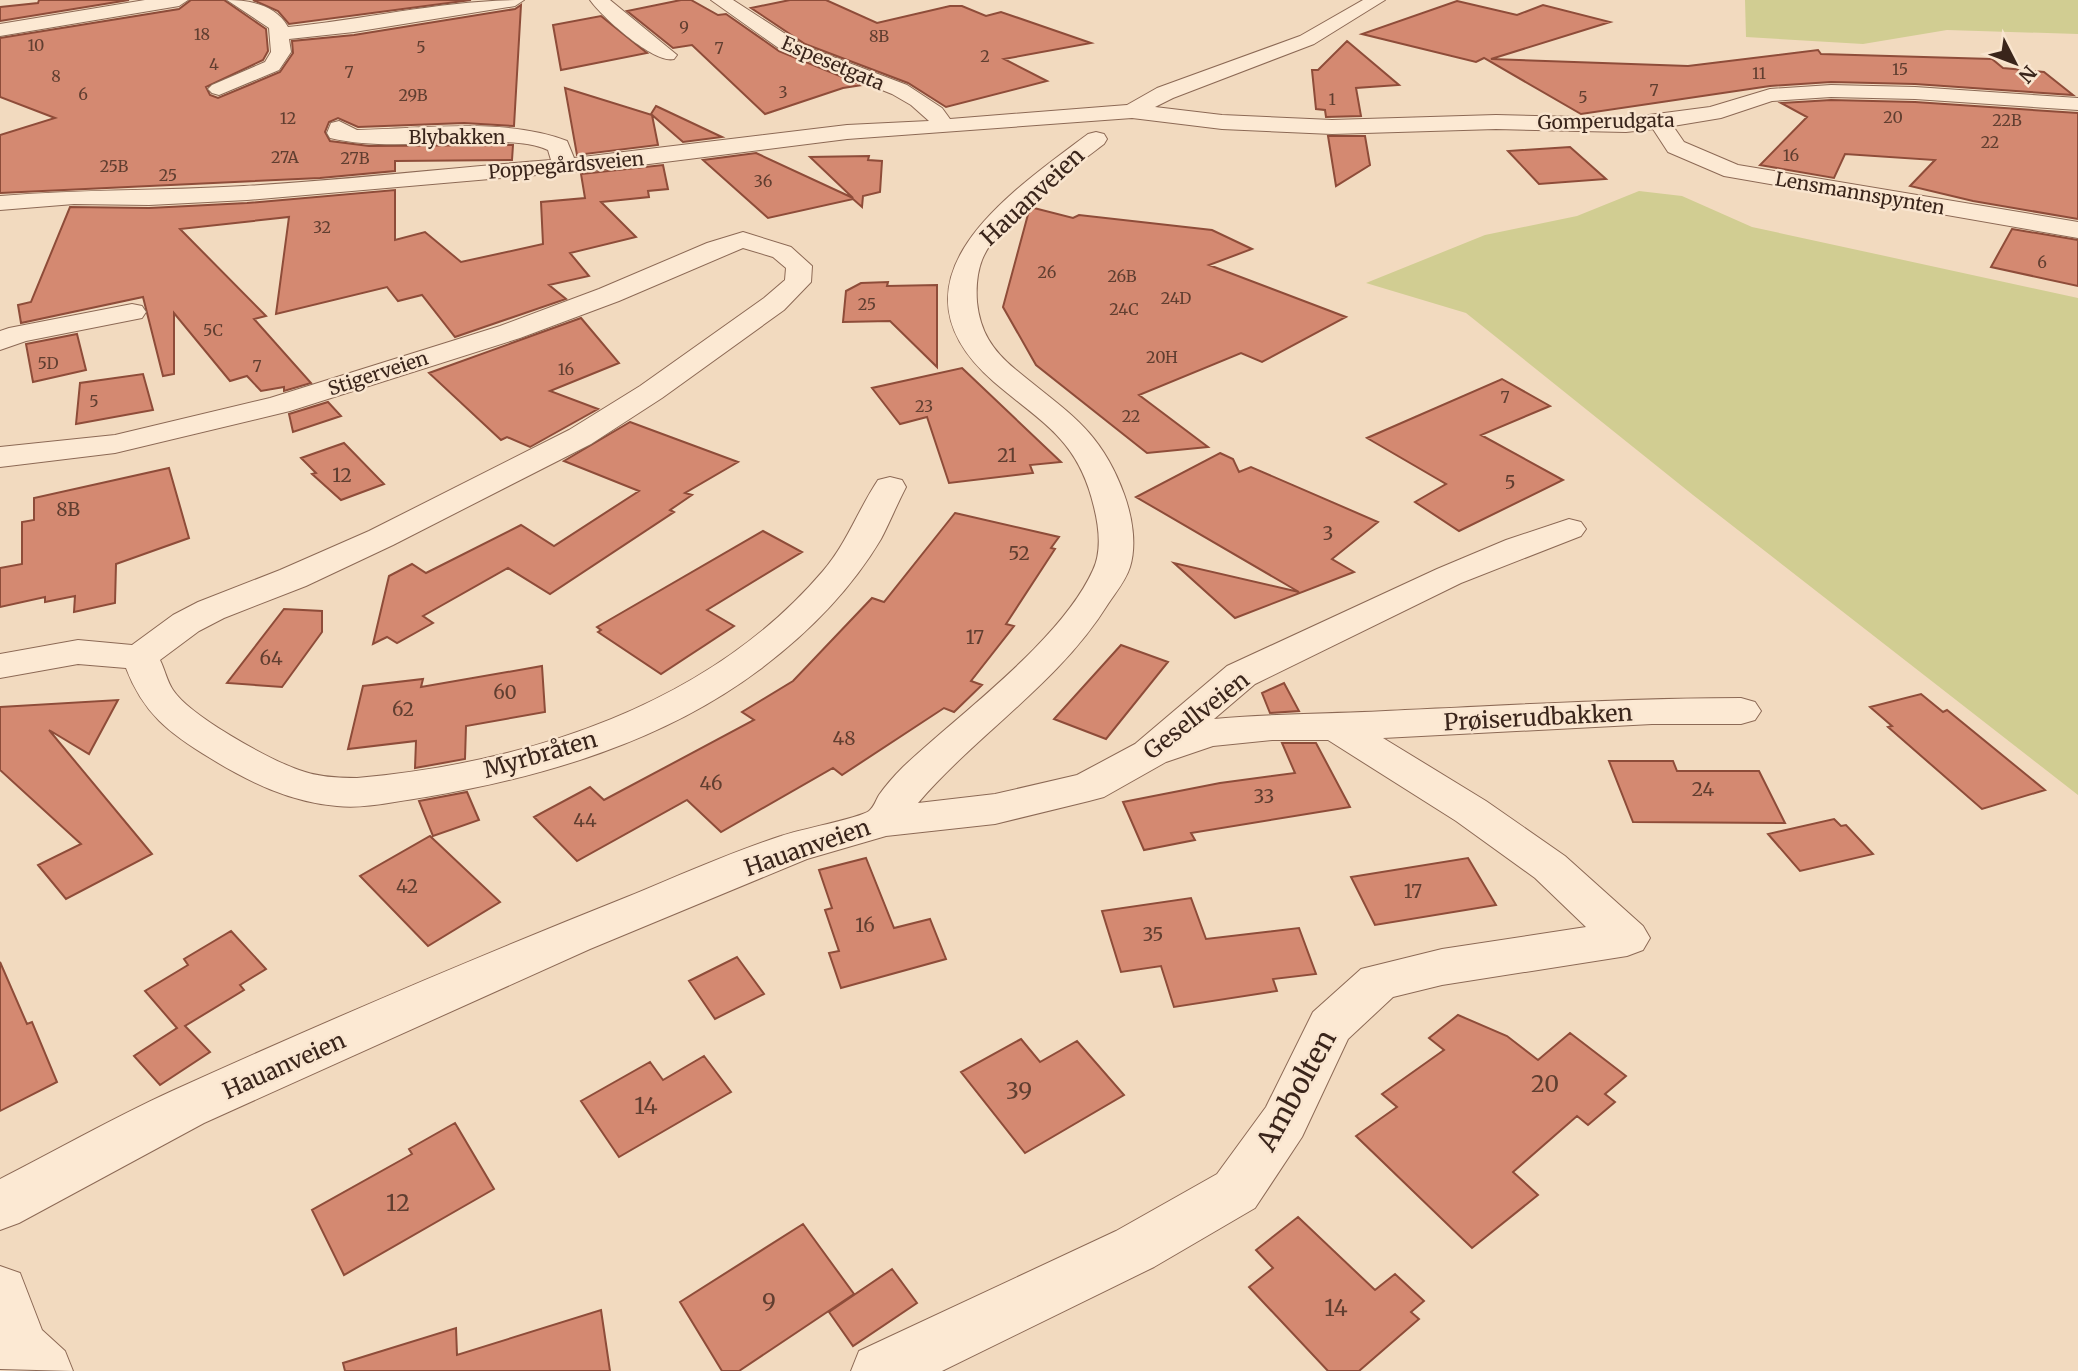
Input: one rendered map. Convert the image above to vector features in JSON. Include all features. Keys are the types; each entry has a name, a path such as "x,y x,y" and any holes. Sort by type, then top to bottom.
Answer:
{"street":[{"path":"0,30 179,0"},
{"path":"219,89 271,66 281,52 281,34 272,19 236,0"},
{"path":"281,34 368,24 515,0"},
{"path":"599,0 625,24 667,55"},
{"name":"Espesetgata","path":"720,0 770,36 806,54 869,76 903,93 934,112 944,126"},
{"path":"1132,111 1165,93 1298,44 1376,0"},
{"name":"Gomperudgata","path":"1132,111 1222,122 1294,127 1496,122 1614,125 1658,122 1713,113 1770,95 1831,90 2078,104"},
{"name":"Poppegårdsveien","path":"0,203 60,198 247,193 665,156 848,132 1132,111"},
{"name":"Lensmannspynten","path":"1658,122 1676,147 1732,171 2078,230"},
{"name":"Blybakken","path":"339,128 338,133 342,135 357,137 546,139 559,146 564,166"},
{"name":"Hauanveien","path":"0,1206 186,1108 574,937 792,848 887,821 892,805 910,785 1067,634 1093,601 1113,566 1111,506 1105,484 1076,436 1011,382 976,345 965,322 962,305 964,276 971,254 1010,210 1096,139"},
{"name":"Stigerveien","path":"0,457 115,444 279,405 510,332 609,295 716,248 743,240 771,248 790,257 799,266 798,282 774,304 650,392 580,437 495,482 293,578 186,622 140,657"},
{"path":"0,341 19,334 132,312"},
{"name":"Myrbråten","path":"140,657 158,697 181,719 259,768 282,779 332,792 411,785 481,771 548,754 610,734 663,710 743,663 813,603 841,573 863,541 890,487"},
{"name":"Gesellveien","path":"887,821 995,809 1089,787 1149,754 1241,675 1450,576 1569,529"},
{"path":"0,666 78,652 140,657"},
{"name":"Prøiserudbakken","path":"1149,754 1209,733 1272,727 1336,727 1741,710"},
{"name":"Ambolten","path":"880,1371 1135,1249 1236,1191 1284,1122 1330,1026 1378,982 1442,967 1627,938 1550,867 1471,811 1336,727"},
{"path":"0,1292 19,1348 44,1371"}],"shaded area":[{"path":"1745,0 2078,0 2078,34 1947,30 1863,44 1746,37"},
{"path":"1639,191 1682,196 1752,227 2078,298 2078,795 1693,495 1466,313 1366,283 1485,235 1577,216"}],"building":[{"path":"39,0 129,0 0,21 0,7 38,3"},
{"path":"191,0 224,0 266,29 268,51 263,60 206,87 210,95 218,98 280,72 293,53 292,41 354,35 515,9 521,5 514,126 464,123 358,127 338,118 329,122 325,132 330,141 369,146 513,145 512,160 395,161 395,171 320,178 0,193 0,135 55,118 0,97 0,38 179,9"},
{"path":"253,0 471,0 289,24 278,11"},
{"path":"691,0 718,15 726,14 779,51 862,85 843,88 765,114 692,45 673,48 627,11"},
{"path":"790,0 826,0 877,23 950,6 962,6 986,16 1001,12 1091,43 1004,59 1047,81 946,107 908,83 805,44 751,8"},
{"path":"1457,1 1517,15 1543,5 1610,22 1491,59 1688,66 1818,50 1821,54 1992,59 2003,68 2044,72 2073,95 1915,84 1831,82 1770,86 1581,114 1484,58 1476,62 1362,34"},
{"path":"601,16 647,53 561,70 553,25"},
{"path":"1347,41 1399,85 1356,88 1361,116 1326,117 1325,110 1316,109 1312,70 1318,70"},
{"path":"565,88 652,115 658,145 577,155"},
{"path":"1831,100 1915,102 2078,113 2078,219 1973,201 1910,186 1935,160 1845,154 1834,178 1760,165 1807,117 1781,103"},
{"path":"656,106 722,137 683,142 651,114"},
{"path":"1328,136 1365,136 1370,165 1336,186"},
{"path":"1570,147 1606,179 1539,184 1508,151"},
{"path":"756,153 853,198 810,157 869,156 868,160 882,161 880,192 863,196 862,207 853,199 768,218 703,160"},
{"path":"663,165 668,189 648,191 649,197 601,202 636,237 570,253 589,276 549,285 566,299 455,337 422,295 398,301 387,287 276,314 289,217 180,229 266,316 254,319 311,383 284,391 284,387 261,391 247,376 230,381 174,313 174,374 163,376 143,297 21,323 18,305 31,302 70,207 149,208 247,203 395,190 395,240 425,232 461,262 543,244 541,202 585,198 581,174"},
{"path":"1030,207 1073,218 1079,215 1212,230 1252,249 1209,265 1346,317 1262,362 1241,353 1139,395 1208,447 1147,453 1036,365 1003,307"},
{"path":"2012,229 2078,240 2078,286 1991,267"},
{"path":"888,282 887,286 937,285 937,367 890,321 843,322 846,291 861,283"},
{"path":"581,318 619,363 550,391 598,409 530,447 507,437 501,440 429,373"},
{"path":"77,334 86,370 33,382 26,344"},
{"path":"962,368 1061,462 1030,465 1033,473 949,483 927,417 900,424 872,388"},
{"path":"143,374 153,410 76,424 80,383"},
{"path":"1502,379 1550,406 1481,435 1563,480 1459,531 1415,502 1446,484 1367,438"},
{"path":"328,402 341,416 293,432 289,414"},
{"path":"630,422 738,462 685,493 692,495 670,510 674,512 550,594 508,568 423,616 433,623 397,643 387,637 373,644 389,576 412,564 426,573 521,525 554,546 639,491 564,461"},
{"path":"344,443 384,484 341,500 312,474 316,473 301,458"},
{"path":"1220,453 1233,459 1239,472 1251,467 1378,522 1332,559 1354,572 1235,618 1174,563 1299,592 1136,497"},
{"path":"169,468 189,538 116,564 115,603 74,612 75,596 45,602 45,597 0,607 0,568 22,564 22,522 34,520 34,498"},
{"path":"955,513 1059,537 1051,548 1055,549 1006,624 1014,626 971,681 982,685 954,712 944,708 842,775 833,768 721,832 687,800 577,861 534,817 590,787 604,800 754,720 742,712 793,681 872,598 884,602"},
{"path":"763,531 802,552 707,610 734,626 661,674 598,632 601,630 597,627"},
{"path":"284,609 322,611 322,632 282,687 227,683"},
{"path":"1121,645 1168,662 1106,739 1054,719"},
{"path":"542,666 545,712 466,726 465,759 415,768 416,741 348,749 363,686 423,679 421,687"},
{"path":"1284,683 1299,711 1270,713 1262,693"},
{"path":"1921,694 1943,712 1947,710 2045,790 1982,809 1888,727 1892,726 1870,707"},
{"path":"118,700 89,754 49,730 152,854 66,899 38,865 81,844 0,770 0,707"},
{"path":"1282,743 1316,743 1350,807 1191,833 1195,840 1144,850 1123,802 1220,783 1295,773"},
{"path":"1609,761 1673,761 1677,771 1759,771 1785,823 1633,822"},
{"path":"467,792 479,820 433,836 419,801"},
{"path":"1834,819 1841,826 1846,825 1873,854 1800,871 1768,834"},
{"path":"430,836 500,902 428,946 360,876"},
{"path":"866,858 894,928 930,919 946,959 841,988 829,953 839,951 825,910 832,908 819,870"},
{"path":"1468,858 1496,905 1375,925 1351,877"},
{"path":"1191,898 1206,939 1299,928 1316,974 1273,979 1277,991 1174,1007 1161,966 1121,972 1102,911"},
{"path":"231,931 266,969 240,985 244,990 185,1026 210,1052 160,1085 134,1056 177,1028 145,991 188,965 184,959"},
{"path":"737,957 764,994 715,1019 689,981"},
{"path":"0,962 27,1024 32,1022 57,1082 0,1111"},
{"path":"1458,1015 1507,1036 1538,1060 1570,1033 1626,1076 1605,1094 1615,1102 1588,1125 1577,1116 1513,1172 1538,1195 1472,1248 1356,1136 1397,1107 1382,1094 1444,1050 1429,1038"},
{"path":"1021,1039 1040,1062 1077,1041 1124,1095 1025,1153 961,1072"},
{"path":"704,1056 731,1092 619,1157 581,1101 650,1062 663,1080"},
{"path":"455,1123 494,1189 344,1275 312,1210 412,1154 409,1149"},
{"path":"1298,1217 1375,1290 1395,1274 1424,1301 1411,1312 1419,1319 1359,1371 1328,1371 1249,1287 1273,1268 1256,1250"},
{"path":"803,1224 854,1294 739,1371 722,1371 680,1302"},
{"path":"892,1269 917,1303 853,1346 829,1312"},
{"path":"601,1310 610,1371 345,1371 343,1363 456,1328 457,1355"}]}
